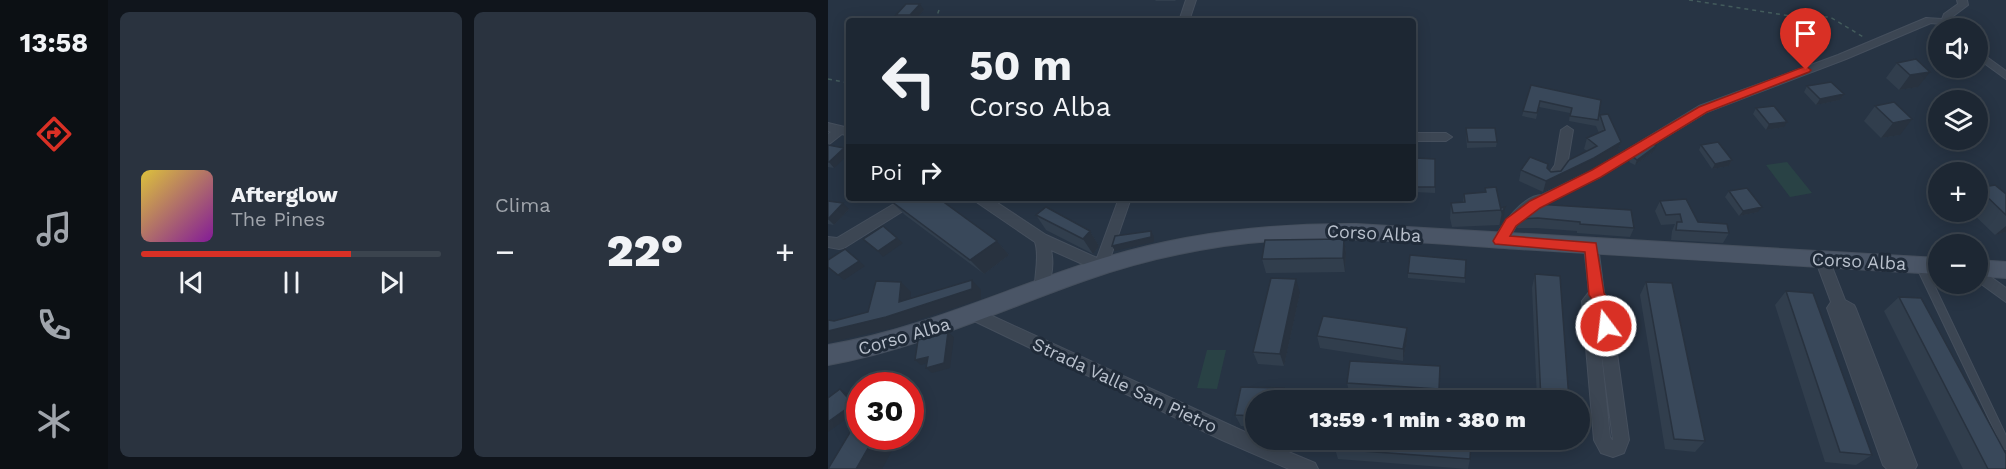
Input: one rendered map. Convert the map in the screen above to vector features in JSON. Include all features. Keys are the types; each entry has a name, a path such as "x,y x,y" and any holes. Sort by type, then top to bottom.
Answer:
{"street":[{"path":"1185,18 1191,0"},
{"path":"1948,18 1963,5 1962,0"},
{"path":"1500,241 1511,222 1535,204 1596,174 1703,110 1842,57 1928,21"},
{"path":"1988,62 2006,76"},
{"path":"828,127 845,130"},
{"path":"828,141 845,130"},
{"path":"1552,178 1561,166 1567,130"},
{"path":"1416,137 1446,137"},
{"path":"1535,204 1545,193"},
{"path":"828,242 839,244 909,201"},
{"path":"985,201 1041,238 1101,266 1124,201"},
{"name":"Corso Alba","path":"828,355 900,339 975,314 1101,266 1174,246 1215,238 1302,230 1928,265"},
{"path":"1041,238 1046,251 1047,266 1041,287"},
{"path":"1592,246 1597,295 1603,303 1621,440 1618,447 1613,449 1607,447 1602,440 1589,301 1597,295"},
{"path":"1822,259 1839,304 1849,309 1908,465 1906,469"},
{"path":"1988,269 2006,270"},
{"path":"1988,282 2006,296"},
{"path":"1839,304 1834,308 1889,459 1899,469"},
{"name":"Strada Valle San Pietro","path":"975,314 1228,434 1309,469"}],"lane":[{"path":"1941,294 2006,445"}],"path":[{"path":"1689,0 1797,17 1830,17 1874,43"},
{"path":"936,18 939,10"},
{"path":"828,79 846,82"}],"green space":[{"path":"1787,162 1812,193 1790,197 1766,165"},
{"path":"1207,350 1226,350 1217,389 1197,388"}],"building":[{"path":"906,4 920,4 910,15 896,15"},
{"path":"1916,59 1928,72 1910,75 1897,63"},
{"path":"1831,82 1844,94 1820,99 1807,86"},
{"path":"1531,85 1601,100 1598,120 1570,116 1572,108 1540,101 1537,113 1523,111"},
{"path":"1894,102 1912,119 1893,123 1875,106"},
{"path":"1774,106 1787,122 1769,124 1756,108"},
{"path":"1608,114 1621,142 1546,181 1521,170 1530,157 1548,164 1547,168 1551,172 1561,171 1569,160 1597,146 1587,138 1605,130 1600,115"},
{"path":"1466,128 1495,128 1497,142 1468,142"},
{"path":"1718,142 1732,160 1715,164 1701,145"},
{"path":"1653,143 1656,146 1637,160 1632,156"},
{"path":"828,145 844,148 829,162 828,162"},
{"path":"1416,158 1435,159 1435,187 1416,187"},
{"path":"1995,185 2006,194 2006,215 1988,198 1988,186"},
{"path":"1496,187 1501,210 1453,213 1451,203 1465,202 1464,194 1486,192 1485,188"},
{"path":"1747,188 1762,207 1743,211 1729,191"},
{"path":"1686,199 1698,222 1727,224 1729,233 1676,230 1677,222 1682,222 1680,214 1666,215 1660,201"},
{"path":"828,201 843,203 828,219"},
{"path":"891,201 942,201 997,241 970,260"},
{"path":"1536,204 1631,210 1634,228 1538,218 1519,219"},
{"path":"1046,207 1090,231 1083,239 1036,215"},
{"path":"883,226 897,238 878,251 863,239"},
{"path":"1151,231 1151,237 1112,246 1115,236"},
{"path":"1344,239 1343,258 1262,259 1265,240"},
{"path":"845,249 859,261 838,275 828,267 828,260"},
{"path":"1410,255 1466,260 1465,278 1408,273"},
{"path":"1535,274 1560,276 1568,390 1541,390"},
{"path":"1271,278 1296,279 1280,354 1253,352"},
{"path":"972,280 972,289 886,317 828,331 828,320 834,321 868,312 876,281 901,282 899,302"},
{"path":"1646,282 1672,283 1705,441 1674,439"},
{"path":"1786,291 1813,293 1872,455 1840,452"},
{"path":"1899,297 1921,298 2006,454 2006,469 1988,469"},
{"path":"1323,316 1407,328 1403,349 1317,336"},
{"path":"948,332 944,363 926,368 928,357 915,360 918,340"},
{"path":"1350,361 1440,366 1439,389 1347,383"},
{"path":"1241,387 1284,388 1284,390 1245,390 1245,415 1235,415"},
{"path":"840,389 846,396 846,409 828,422 828,398"},
{"path":"846,439 846,450 867,450 856,469 828,469"},
{"path":"1348,450 1470,450 1470,459"}],"route":[{"path":"1606,326 1603,303 1597,295 1592,246 1500,241 1511,222 1535,204 1596,174 1703,110 1806,70"}]}
